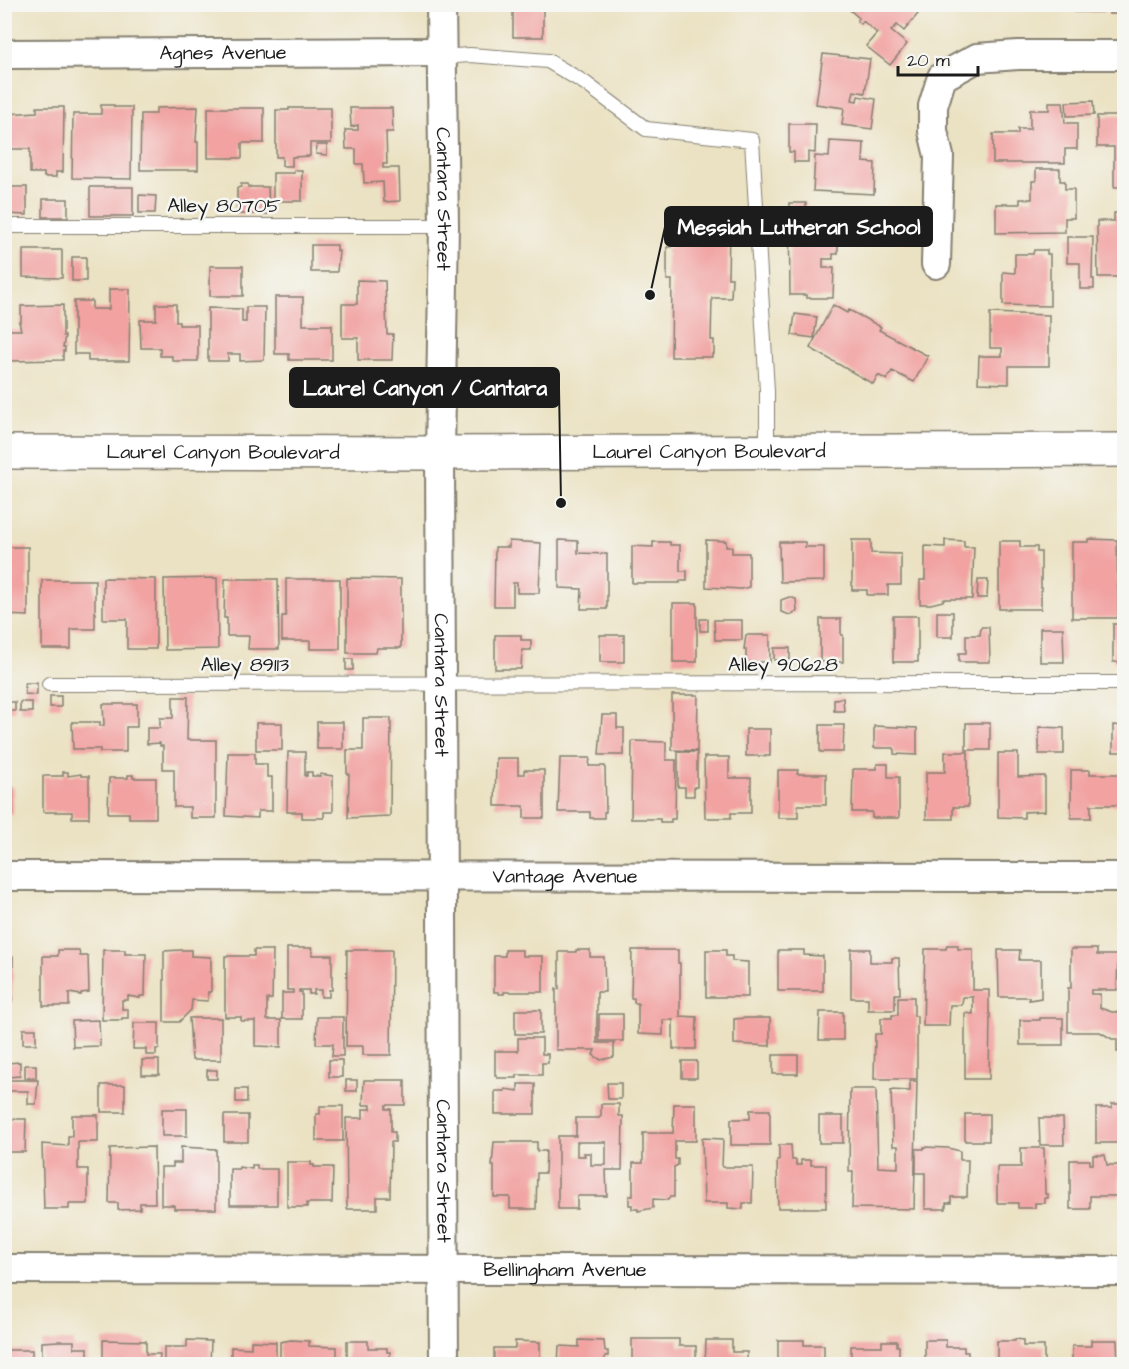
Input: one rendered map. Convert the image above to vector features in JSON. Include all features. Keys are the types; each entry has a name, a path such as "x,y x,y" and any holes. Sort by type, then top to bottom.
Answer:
{"main road":[{"name":"Laurel Canyon Boulevard","path":"4,452 1125,450"}],"street":[{"name":"Cantara Street","path":"441,4 444,226 440,453 444,1365"},
{"name":"Agnes Avenue","path":"4,54 441,54"},
{"path":"936,264 939,156 933,131 933,106 942,77 977,58 1018,55 1125,55"},
{"name":"Vantage Avenue","path":"4,876 1125,877"},
{"name":"Bellingham Avenue","path":"4,1269 1125,1271"}],"lane":[{"path":"441,54 548,61 585,83 646,129 752,140 767,391 767,451"},
{"name":"Alley 80705","path":"4,226 444,226"},
{"name":"Alley 90628","path":"441,686 1125,683"},
{"name":"Alley 89113","path":"49,684 441,686"}],"building":[{"path":"513,4 543,4 543,37 513,37"},
{"path":"843,4 926,4 904,31 897,25 891,31 907,44 890,65 866,46 877,33 863,21 861,24 857,21 859,18"},
{"path":"1035,4 1064,4 1064,7 1034,6"},
{"path":"1070,4 1103,4 1103,12 1074,12 1074,7 1070,7"},
{"path":"1109,4 1124,4 1124,14 1109,14"},
{"path":"823,54 870,59 865,93 854,91 852,100 857,101 858,96 876,99 872,129 842,125 844,108 816,104"},
{"path":"1093,101 1094,115 1067,116 1066,102"},
{"path":"1049,102 1063,102 1065,123 1077,123 1077,149 1065,149 1065,163 993,163 993,134 1018,134 1018,129 1030,129 1030,110 1049,110"},
{"path":"101,105 132,107 131,179 72,178 73,114 101,114"},
{"path":"37,107 64,107 63,172 56,172 56,177 44,177 44,173 30,173 30,149 6,149 6,114 37,112"},
{"path":"198,107 196,142 198,142 198,170 140,170 141,114 156,114 156,108"},
{"path":"208,108 264,108 264,143 242,143 242,158 208,158"},
{"path":"289,108 331,108 331,143 310,143 310,156 292,157 292,166 282,166 282,157 276,157 276,110 289,110"},
{"path":"350,108 392,108 393,132 386,132 387,164 383,164 383,168 399,168 400,201 384,202 383,182 364,183 363,164 356,164 356,149 346,149 345,130 358,130 358,125 351,127"},
{"path":"1124,113 1124,187 1114,187 1114,147 1097,147 1097,116 1122,116"},
{"path":"789,124 816,124 815,153 808,152 808,162 794,162 794,152 789,152"},
{"path":"830,141 864,143 863,162 875,163 874,194 813,191 815,156 829,157"},
{"path":"317,145 327,145 327,155 316,154"},
{"path":"1036,169 1060,169 1060,181 1065,181 1065,189 1074,189 1074,218 1065,218 1065,232 996,233 996,204 1020,204 1020,199 1032,199 1032,181 1036,181"},
{"path":"294,170 302,170 302,201 273,201 273,173 294,173"},
{"path":"241,184 248,184 248,187 268,187 269,214 237,214 237,188 241,187"},
{"path":"4,187 27,187 27,215 4,214"},
{"path":"90,187 133,187 133,216 90,216"},
{"path":"139,195 156,196 155,213 139,213"},
{"path":"43,199 68,199 68,217 43,217"},
{"path":"789,203 806,203 806,212 821,212 820,239 838,241 838,254 833,254 833,259 823,259 823,268 834,268 833,298 806,298 806,295 790,295"},
{"path":"1114,213 1124,213 1124,277 1098,277 1097,221 1114,221"},
{"path":"671,229 729,229 728,278 732,278 731,298 712,298 711,340 714,340 714,354 712,357 671,357 672,280 667,280 667,247 671,247"},
{"path":"1067,237 1093,237 1092,279 1094,279 1094,289 1080,289 1080,263 1067,263"},
{"path":"311,245 337,245 337,251 339,251 337,272 311,272"},
{"path":"23,250 62,250 62,278 23,277"},
{"path":"1034,250 1047,250 1047,254 1050,254 1050,306 1003,305 1003,272 1015,273 1015,254 1033,254"},
{"path":"72,257 86,257 86,281 72,281"},
{"path":"210,266 243,266 243,296 210,296"},
{"path":"357,280 385,281 387,334 393,334 392,360 358,360 358,338 342,338 342,304 357,304"},
{"path":"109,289 130,289 129,361 88,361 88,354 74,354 74,301 92,301 92,309 109,309"},
{"path":"275,297 303,297 303,325 332,325 332,360 289,360 289,354 275,354"},
{"path":"156,304 176,304 176,322 179,322 179,325 198,325 198,361 172,361 172,356 160,356 160,348 141,348 140,320 156,320"},
{"path":"63,305 63,336 65,336 63,347 65,351 63,351 63,360 7,361 7,330 21,330 19,322 21,322 21,306"},
{"path":"833,305 847,313 849,310 881,327 879,330 928,356 914,382 892,371 887,380 878,375 873,384 810,348"},
{"path":"246,307 265,307 264,360 240,361 240,354 228,354 228,361 208,361 208,308 242,309 242,322 246,322"},
{"path":"990,313 1049,315 1049,366 1009,366 1009,384 978,383 979,356 1002,356 1002,348 990,348"},
{"path":"795,314 817,317 814,338 792,335"},
{"path":"1089,539 1117,540 1118,618 1072,618 1072,542 1089,542"},
{"path":"559,540 578,541 578,553 607,554 607,609 581,609 582,589 559,588"},
{"path":"706,540 726,541 726,547 732,547 732,553 749,553 749,587 741,589 706,587"},
{"path":"852,540 871,540 871,553 901,554 901,585 888,585 888,595 867,595 867,590 852,590"},
{"path":"945,540 964,541 964,547 974,547 972,599 943,599 943,601 931,604 920,604 920,580 925,580 925,546 945,547"},
{"path":"509,541 541,543 539,593 517,593 517,583 513,583 513,606 494,606 495,547 509,547"},
{"path":"999,541 1020,541 1020,547 1037,547 1037,552 1041,552 1041,609 999,609"},
{"path":"653,542 670,542 670,545 680,545 680,571 687,571 687,581 632,583 632,546 653,547"},
{"path":"779,542 805,542 805,547 824,547 824,581 780,582"},
{"path":"4,547 28,547 28,616 4,615"},
{"path":"103,578 156,579 156,649 127,649 127,619 103,619"},
{"path":"217,578 218,649 165,650 164,579"},
{"path":"347,578 401,579 401,648 377,648 376,653 347,653"},
{"path":"225,579 278,579 279,649 248,649 249,636 227,636 227,618 224,618"},
{"path":"286,579 340,579 340,649 310,649 310,641 282,641 282,616 286,616"},
{"path":"42,580 95,580 95,629 71,629 71,649 42,649"},
{"path":"978,580 988,580 987,598 977,598"},
{"path":"1121,581 1124,581 1124,596 1122,596"},
{"path":"789,597 796,599 797,611 790,615 781,612 781,600"},
{"path":"673,603 697,603 697,662 673,662"},
{"path":"937,612 953,612 953,637 937,637"},
{"path":"893,616 918,616 918,662 893,662"},
{"path":"700,619 708,619 708,631 700,631"},
{"path":"820,619 841,619 843,662 820,662"},
{"path":"714,620 742,620 742,640 715,640"},
{"path":"1113,624 1124,624 1124,662 1113,662"},
{"path":"981,627 989,627 990,662 959,662 959,653 966,653 966,635 980,635"},
{"path":"1040,628 1063,628 1064,662 1040,662"},
{"path":"495,635 521,635 521,640 531,640 531,650 522,650 521,669 495,669"},
{"path":"600,635 624,635 624,662 600,662"},
{"path":"746,635 770,635 770,662 746,662 746,649 744,649"},
{"path":"774,648 790,648 790,660 774,660"},
{"path":"346,659 353,659 353,670 346,670"},
{"path":"25,683 37,683 37,695 25,694"},
{"path":"672,695 698,695 697,751 672,750"},
{"path":"50,696 61,696 61,707 50,707"},
{"path":"173,697 188,697 187,740 216,740 216,818 190,818 190,807 174,807 174,769 163,769 163,746 160,746 160,743 147,744 147,728 160,728 160,718 173,718"},
{"path":"843,698 844,711 834,711 834,699"},
{"path":"4,702 15,702 15,711 4,711"},
{"path":"20,702 32,702 32,712 20,712"},
{"path":"103,704 137,704 137,727 126,727 126,752 73,749 72,722 100,722 100,726 104,725"},
{"path":"602,715 617,715 617,728 624,728 624,755 599,755"},
{"path":"363,718 391,718 390,816 348,818 347,750 363,750"},
{"path":"317,722 343,722 343,749 317,749"},
{"path":"256,723 282,723 282,750 256,750"},
{"path":"966,723 990,723 990,750 966,750"},
{"path":"820,725 844,725 843,752 820,752"},
{"path":"1113,725 1124,726 1124,752 1113,752"},
{"path":"874,726 917,728 917,755 894,754 894,748 874,748"},
{"path":"1039,727 1064,728 1064,754 1039,754"},
{"path":"746,729 770,729 770,756 746,756"},
{"path":"632,741 666,742 666,760 676,760 675,819 671,819 671,822 660,822 660,819 631,819"},
{"path":"288,752 305,752 305,776 307,772 312,772 312,776 320,776 320,774 333,776 333,812 324,812 324,818 302,818 302,812 287,812"},
{"path":"678,752 697,752 697,787 694,787 694,796 685,796 685,787 678,787"},
{"path":"945,752 968,752 968,807 953,807 953,819 926,819 926,772 945,772"},
{"path":"228,753 255,753 255,764 267,764 267,777 272,777 272,811 258,811 258,818 226,816"},
{"path":"998,753 1018,753 1018,777 1045,776 1045,811 1024,812 1024,818 998,817"},
{"path":"704,757 729,757 729,778 751,778 751,813 731,813 731,818 705,818"},
{"path":"496,758 518,758 518,774 524,774 524,770 544,770 544,818 524,818 524,806 495,806"},
{"path":"560,758 590,758 589,766 605,766 606,812 604,812 604,818 590,818 590,812 558,812"},
{"path":"877,764 888,764 888,777 899,777 899,818 872,818 872,812 852,812 853,769 877,769"},
{"path":"778,770 798,770 797,774 826,774 826,805 798,805 798,818 778,818"},
{"path":"1071,770 1090,770 1090,774 1120,774 1120,805 1091,805 1091,818 1071,818"},
{"path":"63,772 68,772 68,776 81,774 81,776 89,776 89,818 72,818 72,812 43,812 43,776 63,776"},
{"path":"128,775 133,775 133,778 156,778 156,818 129,818 129,813 108,813 109,778 128,778"},
{"path":"4,786 13,787 13,815 4,815"},
{"path":"947,945 958,945 958,949 973,949 973,990 989,990 989,1079 965,1079 965,1013 973,1014 973,997 963,997 962,1005 950,1005 949,1026 923,1026 925,949 946,949"},
{"path":"287,948 312,948 312,955 332,955 332,990 329,990 329,997 321,997 321,990 314,990 314,994 309,994 309,990 299,990 302,992 302,1019 282,1019 282,993 293,993 293,990 287,990"},
{"path":"851,949 870,949 870,962 892,962 892,958 899,958 900,994 895,994 895,1010 868,1010 868,998 851,998"},
{"path":"1071,949 1097,949 1097,955 1118,955 1117,990 1091,990 1091,994 1100,994 1100,1008 1112,1012 1124,1012 1124,1052 1117,1052 1117,1039 1112,1039 1100,1032 1068,1032"},
{"path":"58,950 79,950 80,956 88,956 89,992 81,993 81,995 69,993 69,1006 43,1006 43,956 58,956"},
{"path":"103,950 125,950 125,954 146,954 145,996 140,996 140,998 128,996 128,1000 122,1000 122,1009 128,1009 128,1018 122,1018 122,1020 102,1020"},
{"path":"191,950 191,956 211,957 211,992 208,992 208,1001 192,1000 191,1010 179,1022 164,1022 164,951"},
{"path":"254,950 273,950 272,999 267,999 267,1020 281,1020 281,1047 255,1046 255,1021 241,1021 241,1017 225,1017 225,956 254,956"},
{"path":"347,950 392,950 391,1055 363,1055 363,1046 346,1046"},
{"path":"505,950 522,950 522,956 543,956 543,992 499,994 499,992 494,992 494,956 505,956"},
{"path":"576,950 590,950 590,957 604,957 605,992 597,992 597,1043 614,1043 614,1057 601,1060 593,1055 595,1050 556,1050 556,989 559,989 559,952 576,952"},
{"path":"632,950 678,950 680,1016 697,1017 696,1049 673,1049 673,1020 663,1020 663,1035 638,1034 638,1003 634,1003 634,998 631,998"},
{"path":"706,950 726,950 726,956 732,956 732,961 748,962 748,997 706,997"},
{"path":"778,950 804,950 804,955 823,956 823,991 778,991"},
{"path":"998,950 1020,950 1019,960 1041,960 1041,998 1029,1000 1029,997 999,997"},
{"path":"4,957 13,957 12,1002 4,1002"},
{"path":"898,997 914,997 914,1016 917,1016 917,1079 874,1079 875,1034 881,1034 881,1018 892,1018 892,1015 898,1015"},
{"path":"515,1010 541,1010 541,1034 515,1034"},
{"path":"820,1012 843,1012 843,1040 819,1040"},
{"path":"599,1014 623,1014 623,1041 599,1041"},
{"path":"317,1017 343,1017 343,1056 332,1056 333,1044 316,1044"},
{"path":"189,1018 221,1018 221,1060 192,1060"},
{"path":"770,1018 770,1046 734,1044 734,1019"},
{"path":"1040,1018 1063,1018 1063,1045 1020,1045 1020,1020 1040,1020"},
{"path":"99,1020 100,1046 73,1047 72,1021"},
{"path":"134,1023 159,1023 159,1049 156,1049 156,1055 146,1055 146,1049 133,1049"},
{"path":"23,1029 36,1029 36,1044 23,1044"},
{"path":"518,1038 542,1038 542,1054 548,1054 548,1063 542,1063 542,1075 497,1078 495,1051 518,1051"},
{"path":"773,1055 798,1055 798,1074 773,1074"},
{"path":"142,1060 159,1060 159,1075 142,1075"},
{"path":"329,1060 342,1060 342,1077 329,1077"},
{"path":"682,1061 697,1061 697,1078 682,1078"},
{"path":"20,1062 20,1076 8,1077 7,1063"},
{"path":"25,1065 36,1065 36,1078 25,1078"},
{"path":"207,1070 217,1070 217,1079 207,1079"},
{"path":"4,1080 38,1080 36,1104 28,1104 28,1091 4,1091"},
{"path":"346,1080 357,1080 357,1091 346,1091"},
{"path":"364,1080 405,1080 405,1105 386,1105 386,1109 391,1109 391,1132 395,1132 395,1142 391,1142 390,1197 377,1197 377,1209 347,1209 346,1118 363,1118 363,1109 371,1109 371,1105 363,1105"},
{"path":"910,1081 917,1081 914,1209 852,1208 853,1172 849,1172 850,1089 876,1089 878,1167 898,1168 898,1146 893,1146 891,1090 910,1091"},
{"path":"607,1083 621,1083 621,1099 608,1099"},
{"path":"518,1084 535,1084 535,1114 495,1114 495,1091 505,1091 505,1089 518,1091"},
{"path":"101,1085 125,1085 125,1112 101,1112"},
{"path":"236,1089 247,1089 247,1102 236,1102"},
{"path":"601,1104 619,1104 619,1116 623,1116 622,1170 606,1170 607,1196 577,1196 577,1209 558,1209 558,1136 576,1136 576,1118 599,1118","holes":["577,1142 606,1142 606,1165 591,1165 591,1153 577,1156"]},
{"path":"674,1104 696,1104 696,1141 675,1141 675,1159 678,1159 678,1165 674,1167 674,1197 668,1200 653,1199 653,1208 638,1211 638,1209 632,1209 632,1205 629,1205 629,1196 633,1196 633,1163 643,1163 643,1133 673,1133"},
{"path":"1112,1104 1124,1104 1124,1143 1096,1143 1096,1108 1112,1108"},
{"path":"320,1106 343,1106 343,1141 316,1141 316,1114 320,1114"},
{"path":"162,1109 187,1109 187,1136 162,1136"},
{"path":"750,1110 770,1110 770,1145 731,1145 731,1119 750,1119"},
{"path":"965,1114 989,1114 989,1141 965,1141"},
{"path":"72,1115 98,1115 98,1142 78,1142 78,1169 88,1169 88,1204 69,1204 69,1209 44,1209 42,1144 68,1146 68,1136 72,1136"},
{"path":"224,1115 248,1115 248,1142 224,1142"},
{"path":"819,1116 843,1116 843,1143 819,1143"},
{"path":"1039,1118 1063,1118 1064,1145 1040,1145"},
{"path":"10,1119 26,1119 25,1152 4,1152 4,1125 10,1125"},
{"path":"702,1138 723,1139 722,1167 753,1167 752,1203 743,1203 743,1209 728,1208 728,1203 704,1203"},
{"path":"494,1142 537,1142 537,1151 546,1151 545,1173 537,1173 536,1209 510,1209 510,1197 494,1197 494,1166 492,1166"},
{"path":"779,1145 791,1145 792,1160 796,1160 796,1165 801,1165 801,1160 811,1160 811,1165 826,1165 826,1208 778,1208"},
{"path":"154,1147 155,1203 140,1203 140,1209 118,1210 118,1203 109,1203 110,1148"},
{"path":"181,1147 216,1149 216,1209 174,1209 174,1205 161,1205 161,1167 173,1167 173,1163 181,1163"},
{"path":"924,1147 960,1151 960,1160 968,1160 967,1197 951,1197 951,1203 946,1203 946,1209 925,1209 925,1173 916,1173 916,1149 924,1149"},
{"path":"1021,1148 1044,1148 1045,1194 1048,1194 1048,1198 1045,1198 1045,1203 1035,1203 1035,1208 1018,1208 1018,1203 997,1203 997,1167 1021,1167"},
{"path":"1093,1155 1105,1155 1107,1165 1120,1165 1120,1196 1090,1196 1090,1209 1070,1209 1070,1160 1090,1160 1090,1164 1093,1164"},
{"path":"287,1162 311,1162 314,1167 333,1167 332,1203 307,1203 307,1207 287,1207"},
{"path":"252,1165 257,1165 257,1169 277,1169 277,1205 230,1205 230,1169 239,1169 239,1167 252,1169"},
{"path":"632,1339 679,1339 679,1346 696,1346 696,1364 632,1364"},
{"path":"1015,1339 1023,1340 1023,1346 1044,1346 1044,1364 997,1364 997,1341 1015,1341"},
{"path":"103,1340 146,1341 146,1354 160,1354 159,1364 103,1364"},
{"path":"187,1340 211,1341 210,1364 164,1364 164,1347 187,1347"},
{"path":"579,1340 604,1341 605,1351 608,1351 605,1364 558,1364 559,1346 579,1347"},
{"path":"706,1340 732,1340 732,1352 747,1352 747,1364 705,1364"},
{"path":"778,1340 804,1340 804,1345 824,1345 824,1364 778,1364"},
{"path":"925,1340 946,1340 946,1347 964,1347 964,1352 968,1352 968,1364 925,1364"},
{"path":"1091,1340 1117,1340 1118,1364 1072,1364 1072,1346 1091,1346"},
{"path":"74,1341 74,1348 88,1348 88,1364 42,1364 42,1342"},
{"path":"251,1341 276,1342 276,1364 231,1364 231,1347 251,1348"},
{"path":"309,1341 309,1346 337,1347 337,1364 280,1364 280,1342"},
{"path":"347,1341 368,1341 368,1348 387,1348 387,1352 390,1352 390,1364 347,1364"},
{"path":"515,1341 540,1342 540,1364 494,1364 494,1348 515,1348"},
{"path":"882,1341 897,1341 899,1364 851,1364 851,1346 882,1346"},
{"path":"4,1350 32,1350 32,1364 4,1364"}],"place":[{"name":"Messiah Lutheran School","path":"650,295"},
{"name":"Laurel Canyon / Cantara","path":"561,503"}]}
